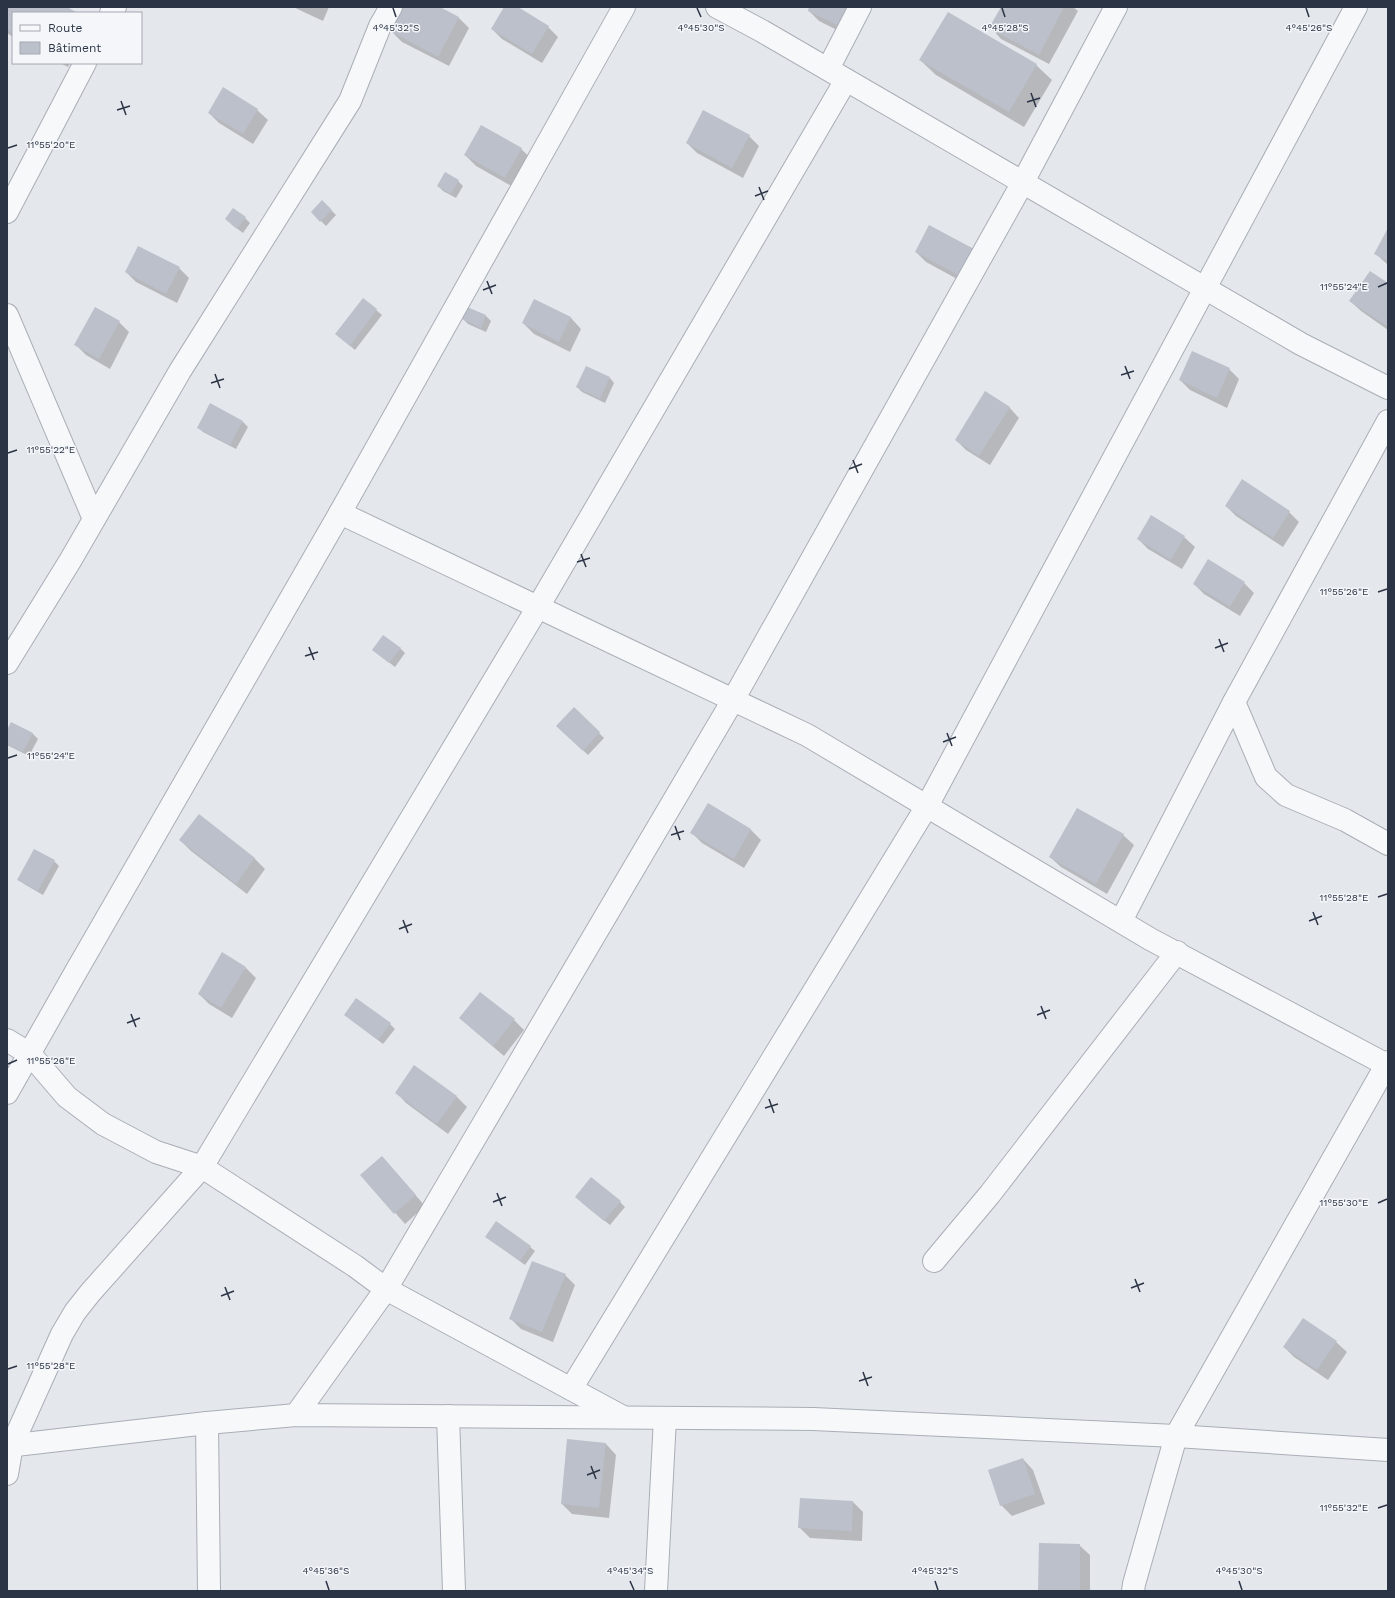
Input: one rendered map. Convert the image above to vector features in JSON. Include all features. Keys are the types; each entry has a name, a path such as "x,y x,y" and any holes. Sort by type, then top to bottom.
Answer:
{"street":[{"path":"7,662 94,519 180,371 350,101 380,26 390,7"},
{"path":"7,1093 340,513 624,7"},
{"path":"718,7 762,31 1301,344 1388,388"},
{"path":"7,1474 9,1446 62,1334 75,1312 90,1293 202,1167 538,607 837,75 860,7"},
{"path":"296,1415 386,1289 733,700 1023,182 1116,7"},
{"path":"571,1389 927,806 1356,7"},
{"path":"7,212 84,64"},
{"path":"7,315 94,519"},
{"path":"1121,921 1234,702 1388,421"},
{"path":"340,513 807,735 1121,921 1387,1063 1176,1436 1133,1591"},
{"path":"1234,702 1266,776 1286,795 1345,820 1388,844"},
{"path":"934,1261 990,1194 1177,952"},
{"path":"7,1040 30,1054 67,1097 103,1124 156,1152 202,1167 355,1266 386,1289 626,1418"},
{"path":"9,1446 207,1423 296,1415 813,1420 1176,1436 1388,1450"},
{"path":"448,1416 454,1591"},
{"path":"656,1591 665,1418"},
{"path":"207,1423 209,1591"}],"building":[{"path":"7,7 67,7 76,12 12,12 12,32 7,30"},
{"path":"403,7 440,7 459,17 438,57 390,31"},
{"path":"504,7 518,7 549,26 532,54 491,29"},
{"path":"809,7 853,7 843,28 808,11"},
{"path":"1001,7 1064,7 1039,55 989,28"},
{"path":"948,12 1037,64 1009,112 919,60"},
{"path":"223,87 258,109 243,134 208,113"},
{"path":"703,110 750,135 732,168 686,143"},
{"path":"481,125 522,148 505,178 464,155"},
{"path":"445,172 459,180 451,194 437,186"},
{"path":"322,200 332,210 320,222 311,212"},
{"path":"233,208 246,217 237,229 225,219"},
{"path":"929,225 974,249 960,276 915,252"},
{"path":"1388,228 1388,261 1374,254"},
{"path":"138,246 180,267 166,294 125,272"},
{"path":"1370,271 1388,283 1387,326 1349,301"},
{"path":"363,298 377,309 350,346 335,334"},
{"path":"534,299 571,317 559,342 522,323"},
{"path":"95,307 120,321 99,359 74,345"},
{"path":"467,307 486,315 481,328 462,319"},
{"path":"1192,351 1230,368 1217,398 1179,380"},
{"path":"586,366 610,377 600,399 576,387"},
{"path":"985,391 1010,407 979,456 955,440"},
{"path":"210,403 243,421 230,445 197,428"},
{"path":"1242,479 1290,511 1273,538 1225,506"},
{"path":"1151,515 1185,536 1171,560 1137,539"},
{"path":"1208,559 1245,582 1230,607 1193,584"},
{"path":"383,635 401,648 389,663 372,650"},
{"path":"574,707 600,732 583,751 556,726"},
{"path":"11,722 33,733 23,752 7,744 7,730"},
{"path":"708,803 751,829 734,859 690,833"},
{"path":"1077,808 1124,834 1096,884 1049,857"},
{"path":"199,814 255,858 236,884 179,840"},
{"path":"34,849 55,860 38,891 17,880"},
{"path":"222,952 246,967 221,1008 198,994"},
{"path":"480,992 515,1019 493,1046 459,1018"},
{"path":"356,998 391,1023 378,1040 344,1015"},
{"path":"414,1065 457,1096 437,1124 395,1093"},
{"path":"382,1156 416,1195 394,1214 360,1175"},
{"path":"591,1177 621,1201 604,1221 575,1197"},
{"path":"496,1221 531,1246 520,1261 485,1237"},
{"path":"532,1261 566,1274 542,1332 509,1319"},
{"path":"1303,1318 1337,1341 1317,1370 1283,1347"},
{"path":"567,1439 606,1443 599,1508 561,1504"},
{"path":"1023,1458 1035,1494 1000,1506 988,1470"},
{"path":"800,1498 853,1501 852,1531 798,1528"},
{"path":"1039,1543 1080,1544 1080,1591 1038,1591"}]}
